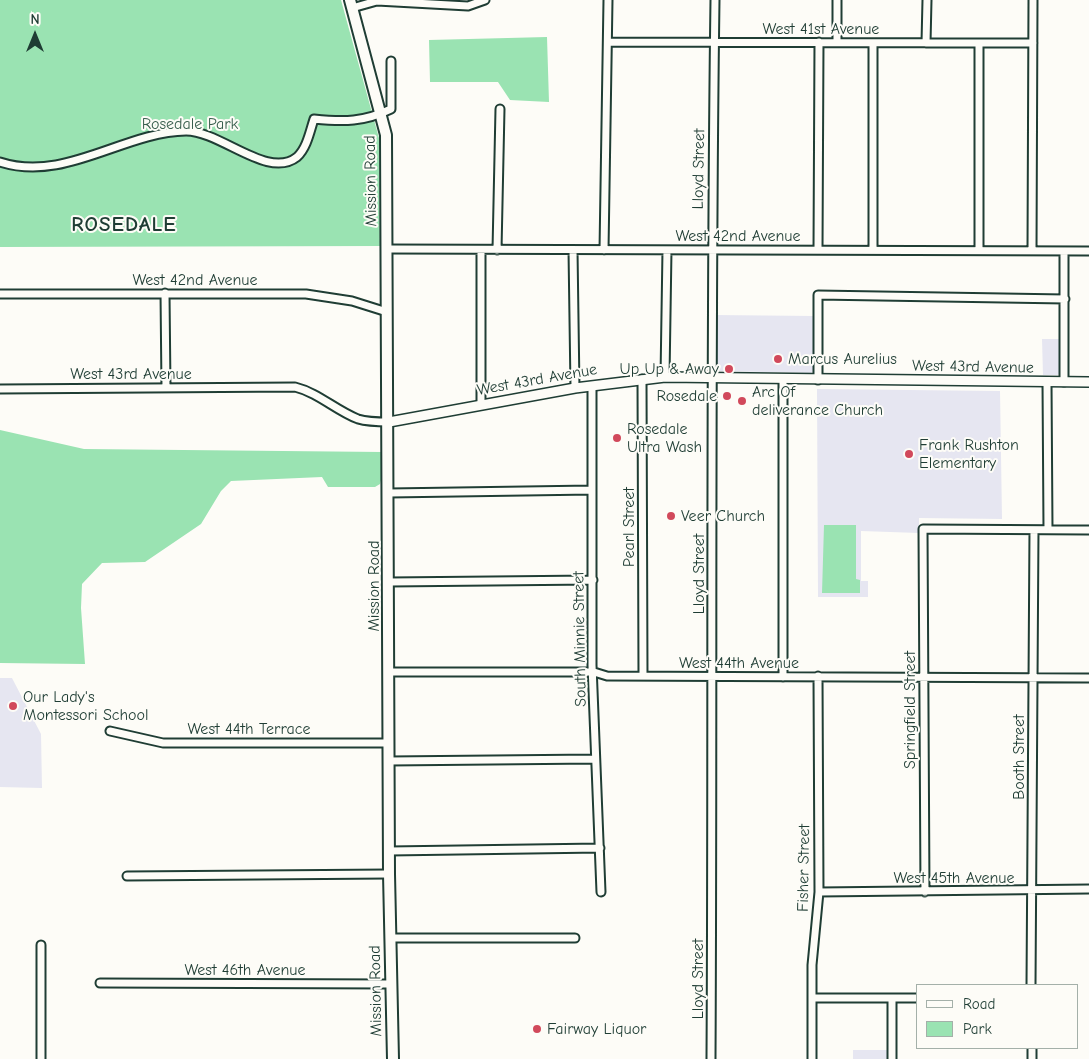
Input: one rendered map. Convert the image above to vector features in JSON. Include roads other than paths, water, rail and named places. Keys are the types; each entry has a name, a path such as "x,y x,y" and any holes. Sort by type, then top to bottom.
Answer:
{"main road":[{"name":"Mission Road","path":"351,4 382,112 386,135 389,422 389,874 393,1059"}],"street":[{"path":"351,4 377,1 468,6 480,4 485,0"},
{"path":"604,250 608,0"},
{"name":"Lloyd Street","path":"711,1059 713,678 711,377 715,0"},
{"path":"837,0 837,42"},
{"path":"926,0 926,42"},
{"path":"1032,251 1033,0"},
{"name":"West 41st Avenue","path":"608,42 1034,43"},
{"path":"818,250 819,42"},
{"path":"873,42 873,250"},
{"path":"979,43 979,250"},
{"name":"Mission Road","path":"382,112 390,110 392,107 390,61"},
{"path":"497,250 500,109"},
{"path":"0,162 25,165 63,163 87,159 131,142 166,133 189,131 210,135 258,160 272,164 285,162 297,157 306,144 314,119 363,120 382,112"},
{"name":"West 42nd Avenue","path":"388,249 1089,251"},
{"path":"481,250 481,405"},
{"path":"573,250 575,388"},
{"path":"665,377 667,250"},
{"path":"1064,251 1064,382"},
{"name":"West 42nd Avenue","path":"0,294 314,294 352,301 387,312"},
{"path":"165,294 166,388"},
{"path":"818,380 818,295 1065,299"},
{"name":"West 43rd Avenue","path":"0,390 295,387 310,391 358,418 371,422 389,422 575,388 642,378 711,377 818,380 1089,382"},
{"name":"Pearl Street","path":"642,378 643,676"},
{"path":"783,379 783,676"},
{"path":"1047,382 1048,530"},
{"name":"South Minnie Street","path":"592,386 595,759 601,892"},
{"path":"389,493 592,490"},
{"name":"Springfield Street","path":"925,892 923,529 1034,530"},
{"path":"1034,530 1089,530"},
{"name":"Booth Street","path":"1031,984 1034,530"},
{"path":"389,582 593,580"},
{"name":"West 44th Avenue","path":"389,672 594,672 607,676 713,678 818,676 1089,678"},
{"name":"Fisher Street","path":"812,1059 812,965 819,892 818,676"},
{"name":"West 44th Terrace","path":"110,731 163,743 389,743"},
{"path":"389,761 595,759"},
{"path":"389,851 600,848"},
{"path":"127,876 389,874"},
{"name":"West 45th Avenue","path":"819,892 1089,889"},
{"path":"390,938 575,938"},
{"path":"41,944 41,1059"},
{"name":"West 46th Avenue","path":"100,983 391,984"},
{"path":"812,998 916,998"},
{"path":"892,998 892,1059"}],"place":[{"name":"Marcus Aurelius","path":"778,359"},
{"name":"Up Up & Away","path":"729,369"},
{"name":"Rosedale","path":"727,396"},
{"name":"Arc Of deliverance Church","path":"742,401"},
{"name":"Rosedale Ultra Wash","path":"617,438"},
{"name":"Frank Rushton Elementary","path":"909,454"},
{"name":"Veer Church","path":"671,516"},
{"name":"Our Lady's Montessori School","path":"13,706"},
{"name":"Fairway Liquor","path":"537,1029"}],"district":[{"name":"ROSEDALE","path":"124,225"}],"park label":[{"name":"Rosedale Park","path":"190,124"}]}
